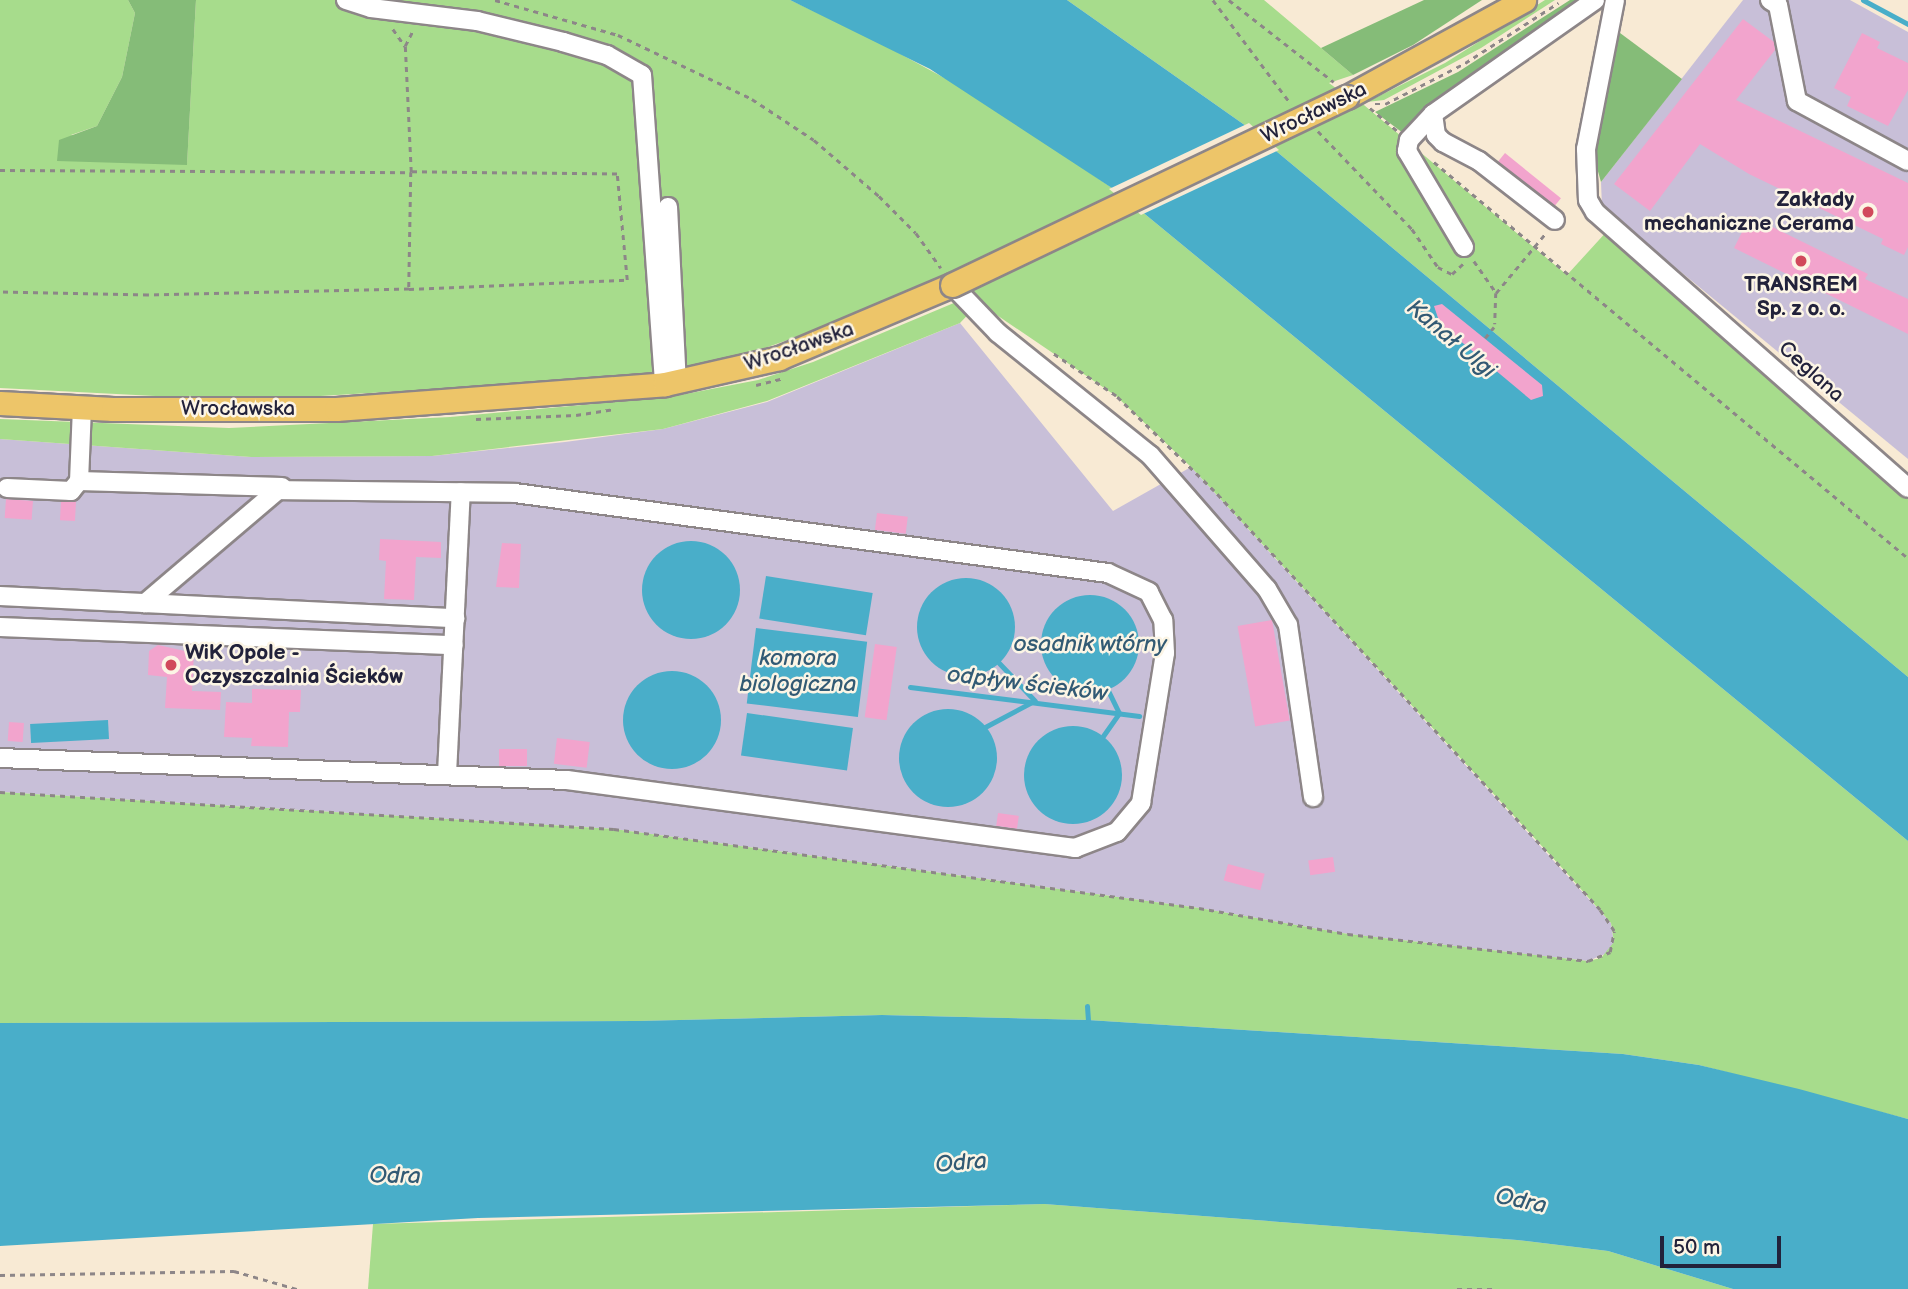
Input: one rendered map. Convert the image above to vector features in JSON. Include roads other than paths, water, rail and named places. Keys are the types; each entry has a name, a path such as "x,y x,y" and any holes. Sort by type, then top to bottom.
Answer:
{"main road":[{"name":"Wrocławska","path":"0,403 82,407 336,409 670,383 779,358 1343,91 1524,0"}],"street":[{"path":"346,0 428,16 477,21 563,42 607,55 642,75 670,383"},
{"path":"1464,247 1406,151 1409,140 1433,114 1595,0"},
{"name":"Ceglana","path":"1615,0 1586,149 1586,188 1595,212 1908,488"},
{"path":"1770,0 1778,5 1797,101 1908,161"},
{"path":"1433,114 1436,135 1443,142 1479,161 1555,220"},
{"path":"668,207 670,383"},
{"path":"948,280 998,334 1150,455 1282,610 1300,682 1313,797"},
{"path":"6,488 71,491 79,481 82,407"},
{"path":"0,758 567,780 1075,848 1117,832 1141,803 1165,653 1163,620 1149,592 1121,576 1088,568 579,501 461,492 79,481"},
{"path":"145,603 258,502 289,487"},
{"path":"447,774 461,492"},
{"path":"0,596 455,618"},
{"path":"0,627 454,645"}],"water":[{"name":"Kanał Ulgi","path":"790,0 1067,0 1246,126 1908,677 1908,841 1118,192 930,69"},
{"path":"691,541 710,545 726,555 736,571 740,590 736,609 726,625 710,635 691,639 672,635 656,625 646,609 642,590 646,571 656,555 672,545"},
{"name":"komora biologiczna","path":"766,576 873,593 866,635 759,618"},
{"name":"osadnik wtórny","path":"966,578 985,582 1001,592 1011,608 1015,627 1011,646 1001,662 985,672 966,676 947,672 931,662 921,646 917,627 921,608 931,592 947,582"},
{"name":"osadnik wtórny","path":"1090,595 1109,599 1125,609 1135,625 1139,644 1135,663 1125,679 1109,689 1090,693 1071,689 1055,679 1045,663 1041,644 1045,625 1055,609 1071,599"},
{"name":"komora biologiczna","path":"756,628 867,642 858,717 747,703"},
{"path":"672,671 691,675 707,685 717,701 721,720 717,739 707,755 691,765 672,769 653,765 637,755 627,739 623,720 627,701 637,685 653,675"},
{"path":"948,709 967,713 983,723 993,739 997,758 993,777 983,793 967,803 948,807 929,803 913,793 903,777 899,758 903,739 913,723 929,713"},
{"name":"komora biologiczna","path":"747,713 853,728 847,770 741,756"},
{"path":"108,720 109,739 31,743 30,724"},
{"path":"1073,726 1092,730 1108,740 1118,756 1122,775 1118,794 1108,810 1092,820 1073,824 1054,820 1038,810 1028,794 1024,775 1028,756 1038,740 1054,730"},
{"name":"Odra","path":"882,1015 1088,1020 1623,1054 1699,1065 1799,1089 1908,1119 1908,1289 1733,1289 1608,1251 1517,1240 1044,1204 478,1218 0,1246 0,1023 637,1021"}],"waterway":[{"path":"1863,0 1908,24"},
{"path":"999,663 1035,701"},
{"name":"odpływ ścieków","path":"910,687 1139,716"},
{"name":"odpływ ścieków","path":"1103,736 1119,713 1108,690"},
{"path":"985,727 1032,702"},
{"name":"odpływ ścieków","path":"1087,1006 1088,1020"}],"place":[{"name":"Zakłady mechaniczne Cerama","path":"1868,212"},
{"name":"TRANSREM Sp. z o. o.","path":"1801,261"},
{"name":"WiK Opole - Oczyszczalnia Ścieków","path":"171,665"}]}
